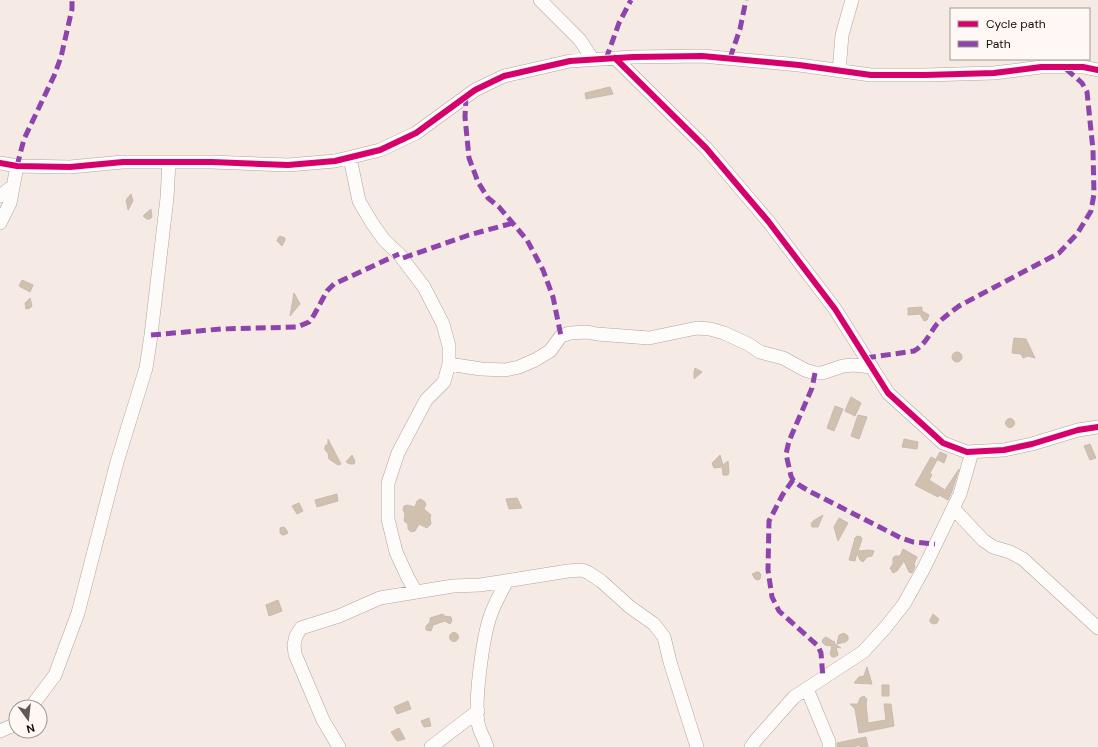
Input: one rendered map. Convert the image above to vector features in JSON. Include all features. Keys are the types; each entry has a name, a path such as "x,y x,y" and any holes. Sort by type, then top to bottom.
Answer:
{"street":[{"path":"540,0 580,40 592,60"},
{"path":"839,71 842,35 852,0"},
{"path":"0,163 17,166 70,167 123,162 288,164 335,161 380,150 416,132 475,90 504,76 570,61 616,58 702,56 872,75 994,73 1041,67 1083,68 1098,70"},
{"path":"616,58 706,148 739,186 768,221 835,309 888,393 943,443 967,452 1011,448 1032,444 1078,430 1098,427"},
{"path":"350,158 359,201 384,240 399,254 424,287 443,324 449,346 449,364 444,382 426,400 398,453 388,483 388,519 396,552 416,592"},
{"path":"38,699 55,675 78,613 116,462 146,368 152,335 167,198 169,162"},
{"path":"0,223 10,203 17,166"},
{"path":"0,196 13,186"},
{"path":"449,364 481,370 505,370 519,367 535,360 550,351 561,336 570,333 587,332 649,338 697,328 710,329 724,333 748,344 760,352 783,358 805,370 815,373 822,373 842,366 854,365 872,367"},
{"path":"751,747 794,697 863,652 885,628 907,598 924,568 960,494 972,452"},
{"path":"953,508 983,540 992,547 1010,552 1023,559 1098,628"},
{"path":"338,747 323,720 295,654 294,645 296,636 301,628 338,616 380,598 454,586 480,585 582,570 601,581 630,607 654,624 664,637 670,662 697,747"},
{"path":"488,747 479,726 479,685 489,621 496,602 507,581"},
{"path":"806,689 829,742 829,747"},
{"path":"432,747 478,711"}],"building":[{"path":"610,87 613,94 586,99 585,93"},
{"path":"131,194 133,201 128,210 126,200"},
{"path":"151,209 152,217 147,219 143,216"},
{"path":"280,236 285,238 282,246 277,241"},
{"path":"22,280 33,285 30,292 19,286"},
{"path":"294,293 300,304 290,316"},
{"path":"30,298 32,306 26,309 25,303"},
{"path":"922,307 922,311 929,315 927,320 924,321 920,314 908,315 908,308"},
{"path":"1014,338 1026,339 1035,358 1028,356 1023,358 1021,354 1012,353"},
{"path":"955,352 959,352 962,357 959,362 955,362 952,359 952,355"},
{"path":"695,368 702,372 694,379 694,372"},
{"path":"851,397 861,403 855,416 845,411"},
{"path":"835,406 843,409 834,431 827,428"},
{"path":"858,415 867,417 859,439 851,436"},
{"path":"1008,419 1012,419 1014,423 1012,427 1008,427 1006,425 1006,421"},
{"path":"328,439 341,464 338,465 329,459 328,453 325,450 325,446 328,444"},
{"path":"904,439 918,442 917,449 902,447"},
{"path":"1090,444 1096,458 1090,460 1084,446"},
{"path":"940,452 947,455 944,463 936,459"},
{"path":"352,455 355,461 354,464 346,462"},
{"path":"720,455 723,465 728,461 728,475 723,475 722,467 714,468 712,463"},
{"path":"931,457 937,460 930,473 932,475 929,480 945,490 959,469 948,500 939,495 938,497 915,485"},
{"path":"337,494 338,501 317,507 315,500"},
{"path":"517,498 522,508 509,509 506,499"},
{"path":"420,499 426,504 424,509 431,515 431,524 427,528 419,524 415,531 411,532 408,529 408,524 404,521 404,506 407,505 415,507 417,501"},
{"path":"299,503 303,511 297,514 292,506"},
{"path":"823,515 818,527 812,527 811,524 813,521"},
{"path":"839,518 848,523 838,541 834,527"},
{"path":"284,527 288,533 282,535 280,533 280,528"},
{"path":"857,536 861,537 862,539 858,551 874,551 872,556 867,557 863,562 860,560 857,553 855,561 849,560 855,538"},
{"path":"903,549 917,557 914,564 915,567 912,573 909,572 904,561 897,571 893,573 890,568 893,564 893,558 895,556 900,556"},
{"path":"757,572 761,575 760,579 758,580 755,579 752,574"},
{"path":"278,600 282,611 269,616 266,605"},
{"path":"443,614 444,616 451,617 452,621 450,624 445,621 433,625 431,631 426,630 426,626 430,622 430,618"},
{"path":"933,614 939,619 937,623 933,624 930,620"},
{"path":"454,632 459,637 454,642 449,637"},
{"path":"844,633 848,636 848,640 837,644 839,635"},
{"path":"826,637 834,641 835,644 841,648 836,647 838,655 835,657 832,657 830,654 832,646 825,645 822,642"},
{"path":"867,667 872,684 854,683 859,677 864,676"},
{"path":"882,685 889,685 889,696 882,696"},
{"path":"864,696 867,699 866,704 868,723 886,720 884,704 891,704 894,726 859,733 855,709 850,704 858,704 860,698"},
{"path":"408,701 411,709 397,714 394,707"},
{"path":"429,718 431,726 424,727 421,721"},
{"path":"399,728 405,739 397,741 391,732"},
{"path":"866,737 868,747 860,747 860,745 853,747 837,747 837,743"}],"marked path":[{"path":"17,166 24,139 54,76 61,57 72,9 72,0"},
{"path":"606,59 619,23 631,0"},
{"path":"730,58 740,29 746,0"},
{"path":"866,358 914,351 924,342 937,324 959,306 1059,253 1077,234 1091,211 1094,194 1093,150 1087,92 1082,83 1065,68"},
{"path":"466,96 465,117 469,158 478,182 488,198 499,207 527,240 543,270 553,297 561,336"},
{"path":"403,258 469,235 513,223"},
{"path":"151,335 221,329 297,327 309,322 327,291 334,284 399,254"},
{"path":"815,373 812,388 789,441 786,454 793,480 809,491 901,538 913,542 935,544"},
{"path":"793,480 783,494 769,521 768,570 772,597 779,611 818,646 821,653 823,678"}],"cycle path":[{"path":"0,163 17,166 70,167 123,162 212,162 288,165 335,161 380,150 416,133 475,90 504,76 570,61 633,57 702,56 799,65 871,75 994,73 1041,67 1083,67 1098,70"},
{"path":"615,58 706,148 768,221 835,309 888,393 943,443 967,452 1004,450 1032,444 1078,430 1098,427"}]}
